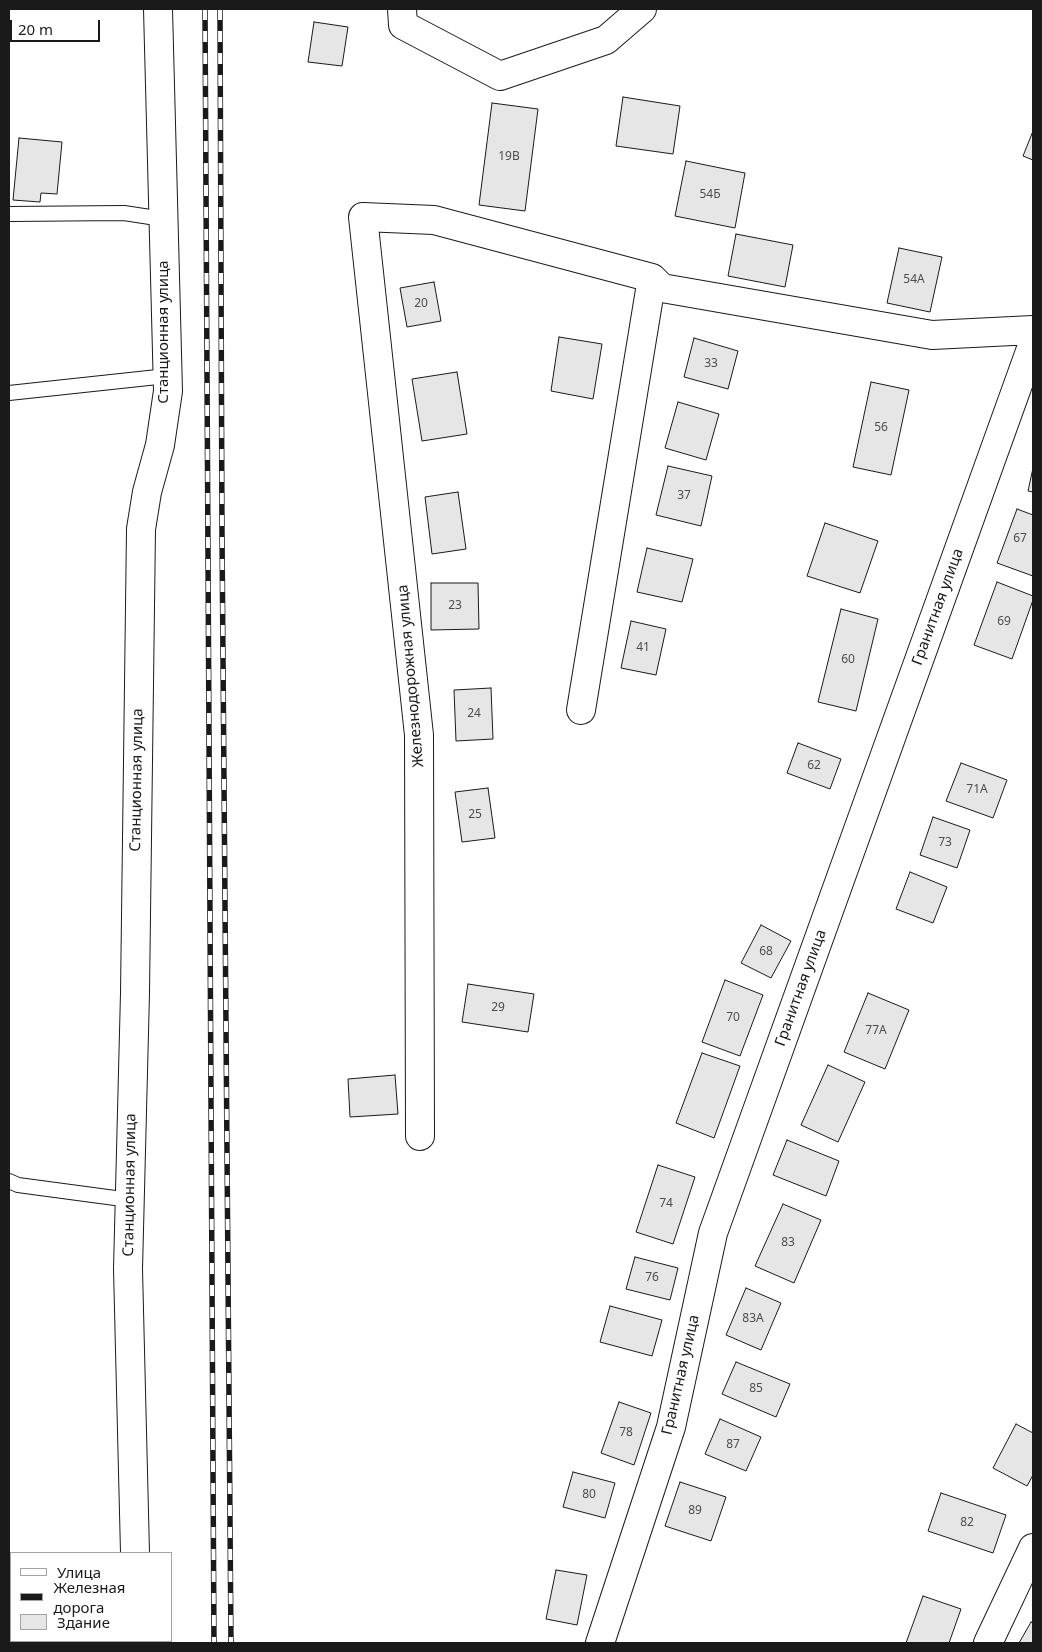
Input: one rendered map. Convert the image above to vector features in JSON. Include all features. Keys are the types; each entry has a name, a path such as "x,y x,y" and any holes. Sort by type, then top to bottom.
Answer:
{"street":[{"name":"Станционная улица","path":"135,1552 128,1270 135,993 141,529 147,492 160,445 168,391 158,9"},
{"path":"402,9 403,24 500,76 606,40 642,9"},
{"name":"Железнодорожная улица","path":"420,1136 419,736 363,217 434,220 652,278"},
{"path":"652,278 662,288 932,335 1033,330"},
{"path":"581,710 652,278"},
{"name":"Гранитная улица","path":"600,1643 671,1427 713,1233 1033,343"},
{"path":"988,1643 1033,1548"}],"lane":[{"path":"9,214 124,213 163,219"},
{"path":"9,393 168,376"},
{"path":"9,1181 18,1185 130,1200"}],"building":[{"path":"314,22 348,27 342,66 308,62"},
{"path":"623,97 680,106 673,154 616,146"},
{"path":"492,103 538,109 525,211 479,205"},
{"path":"1033,131 1033,160 1023,156"},
{"path":"19,138 62,142 57,194 41,193 40,202 13,200"},
{"path":"686,161 745,173 735,228 675,216"},
{"path":"736,234 793,245 785,287 728,276"},
{"path":"899,248 942,257 930,312 887,303"},
{"path":"434,282 441,321 407,327 400,288"},
{"path":"559,337 602,344 593,399 551,391"},
{"path":"694,338 738,351 728,389 684,377"},
{"path":"457,372 467,434 422,441 412,379"},
{"path":"871,382 909,390 891,475 853,467"},
{"path":"678,402 719,414 706,460 665,448"},
{"path":"668,466 712,476 701,526 656,515"},
{"path":"1033,468 1033,492 1028,491"},
{"path":"458,492 466,549 432,554 425,497"},
{"path":"1017,509 1033,515 1033,576 997,563"},
{"path":"825,523 878,541 860,593 807,576"},
{"path":"647,548 693,559 682,602 637,592"},
{"path":"997,582 1033,596 1012,659 974,645"},
{"path":"431,583 478,583 479,629 431,630"},
{"path":"841,609 878,619 856,711 818,702"},
{"path":"631,621 666,629 656,675 621,668"},
{"path":"491,688 493,739 456,741 454,690"},
{"path":"798,743 841,759 830,789 787,773"},
{"path":"961,763 1007,780 993,818 946,801"},
{"path":"488,788 495,838 462,842 455,792"},
{"path":"933,817 970,830 957,868 920,855"},
{"path":"910,872 947,887 933,923 896,909"},
{"path":"761,925 791,941 771,978 741,963"},
{"path":"725,980 763,995 740,1056 702,1042"},
{"path":"468,984 534,994 528,1032 462,1022"},
{"path":"868,993 909,1010 885,1069 844,1052"},
{"path":"702,1053 740,1066 714,1138 676,1123"},
{"path":"828,1065 865,1082 838,1142 801,1125"},
{"path":"395,1075 398,1114 350,1117 348,1079"},
{"path":"787,1140 839,1161 826,1196 773,1175"},
{"path":"658,1165 695,1177 673,1244 636,1232"},
{"path":"783,1204 821,1220 794,1283 755,1266"},
{"path":"635,1257 678,1268 670,1300 626,1289"},
{"path":"746,1288 781,1303 761,1350 726,1335"},
{"path":"610,1306 662,1320 652,1356 600,1342"},
{"path":"736,1362 790,1384 776,1417 722,1394"},
{"path":"619,1402 651,1413 634,1465 601,1453"},
{"path":"720,1419 761,1437 746,1471 705,1454"},
{"path":"1016,1424 1033,1433 1033,1475 1027,1486 993,1468"},
{"path":"573,1472 615,1483 605,1518 563,1507"},
{"path":"680,1482 726,1497 711,1541 665,1526"},
{"path":"941,1493 1006,1515 993,1553 928,1531"},
{"path":"556,1570 587,1575 577,1625 546,1619"},
{"path":"923,1596 961,1609 949,1643 906,1643"},
{"path":"9,1615 10,1642 39,1642 39,1643 9,1643"},
{"path":"1031,1622 1033,1623 1033,1643 1019,1643"}],"railway":[{"path":"205,9 214,1643"},
{"path":"220,9 222,534 231,1643"}]}
